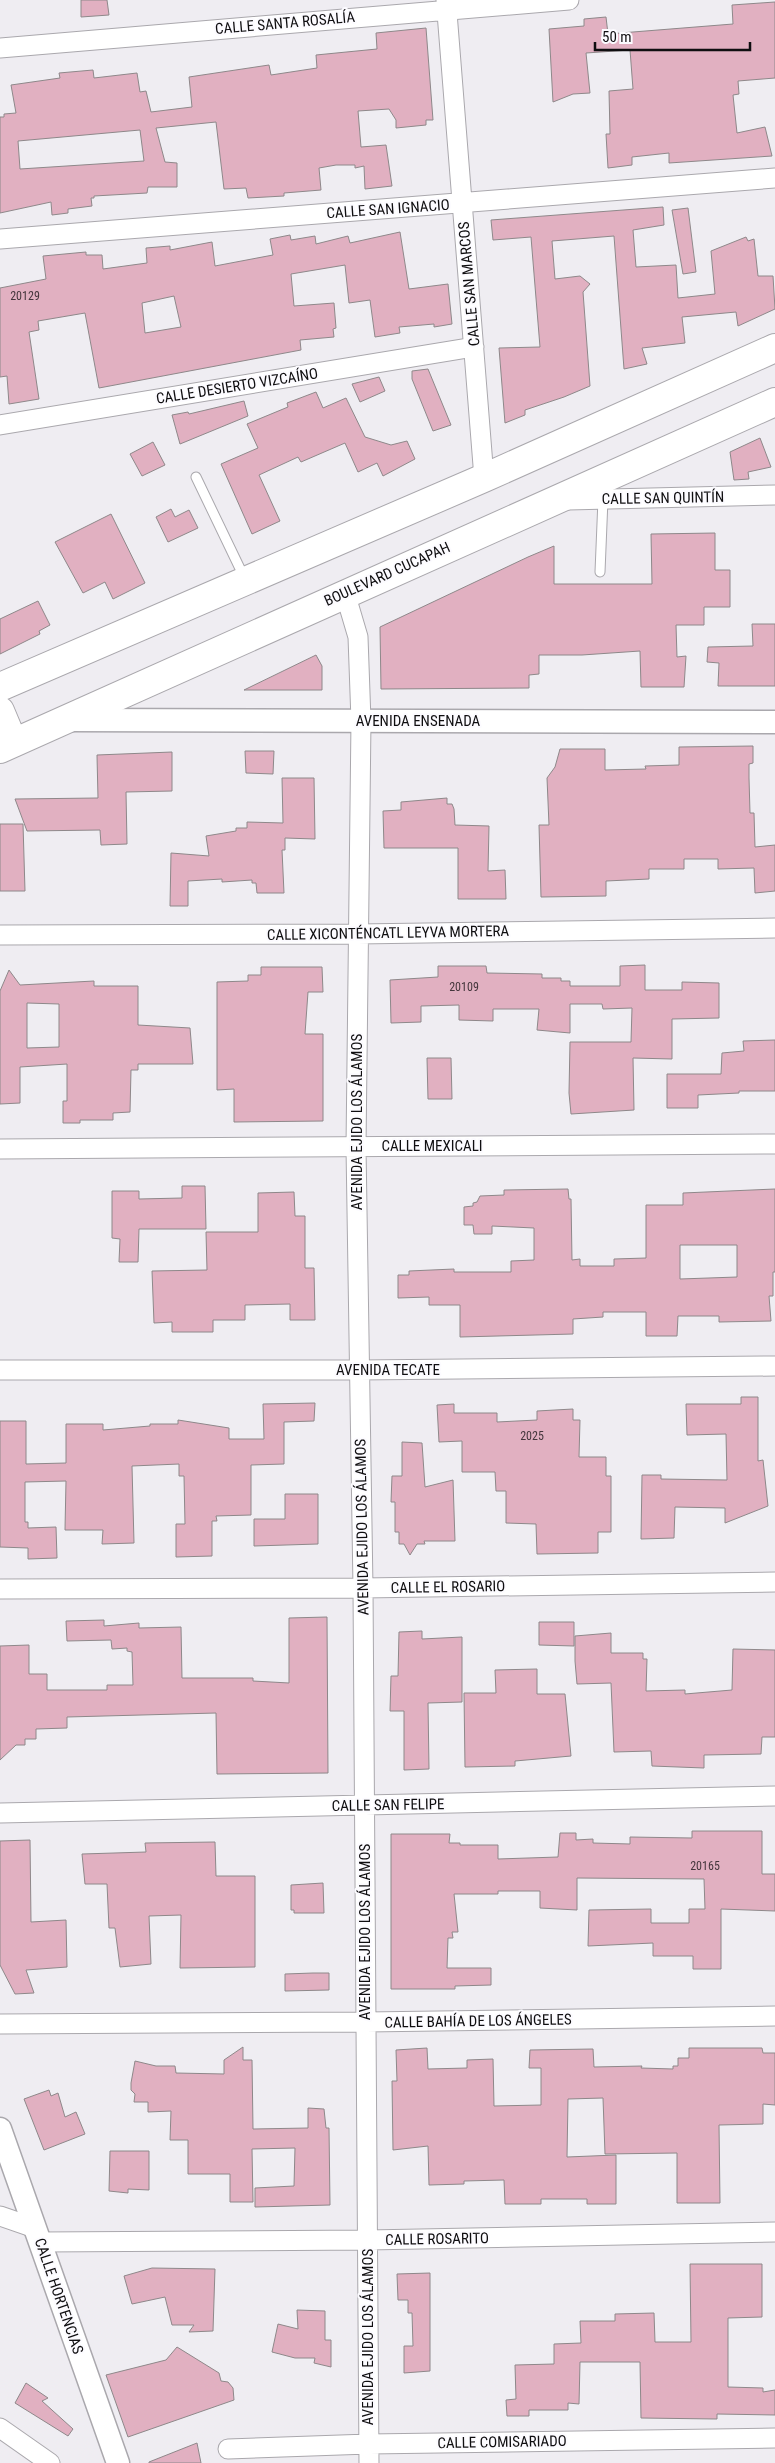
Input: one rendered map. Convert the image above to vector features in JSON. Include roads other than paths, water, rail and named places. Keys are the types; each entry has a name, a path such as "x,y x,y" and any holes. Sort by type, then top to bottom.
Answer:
{"main road":[{"path":"0,687 484,478 775,348"},
{"name":"BOULEVARD CUCAPAH","path":"7,746 345,592 775,402"},
{"path":"0,711 7,746"}],"street":[{"name":"CALLE SANTA ROSALÍA","path":"0,48 447,4 570,0"},
{"name":"CALLE SAN MARCOS","path":"447,4 484,478"},
{"name":"CALLE SAN IGNACIO","path":"0,239 775,178"},
{"name":"CALLE DESIERTO VIZCAÍNO","path":"0,425 474,347"},
{"name":"CALLE SAN QUINTÍN","path":"552,500 775,495"},
{"name":"AVENIDA EJIDO LOS ÁLAMOS","path":"345,592 358,637 361,721 356,1147 363,1588 370,2463"},
{"name":"AVENIDA ENSENADA","path":"62,720 775,722"},
{"name":"CALLE XICONTÉNCATL LEYVA MORTERA","path":"0,935 358,934 775,928"},
{"name":"CALLE MEXICALI","path":"0,1150 775,1144"},
{"name":"AVENIDA TECATE","path":"0,1370 359,1370 775,1366"},
{"name":"CALLE EL ROSARIO","path":"0,1589 363,1588 775,1582"},
{"name":"CALLE SAN FELIPE","path":"0,1813 775,1796"},
{"name":"CALLE BAHÍA DE LOS ÁNGELES","path":"0,2024 366,2022 775,2016"},
{"name":"CALLE HORTENCIAS","path":"0,2129 118,2463"},
{"name":"CALLE ROSARITO","path":"0,2216 37,2235 368,2240 775,2232"},
{"path":"0,2428 50,2463"},
{"name":"CALLE COMISARIADO","path":"228,2449 369,2444 775,2438"}],"lane":[{"path":"196,477 246,581"},
{"path":"600,572 603,499"}]}
